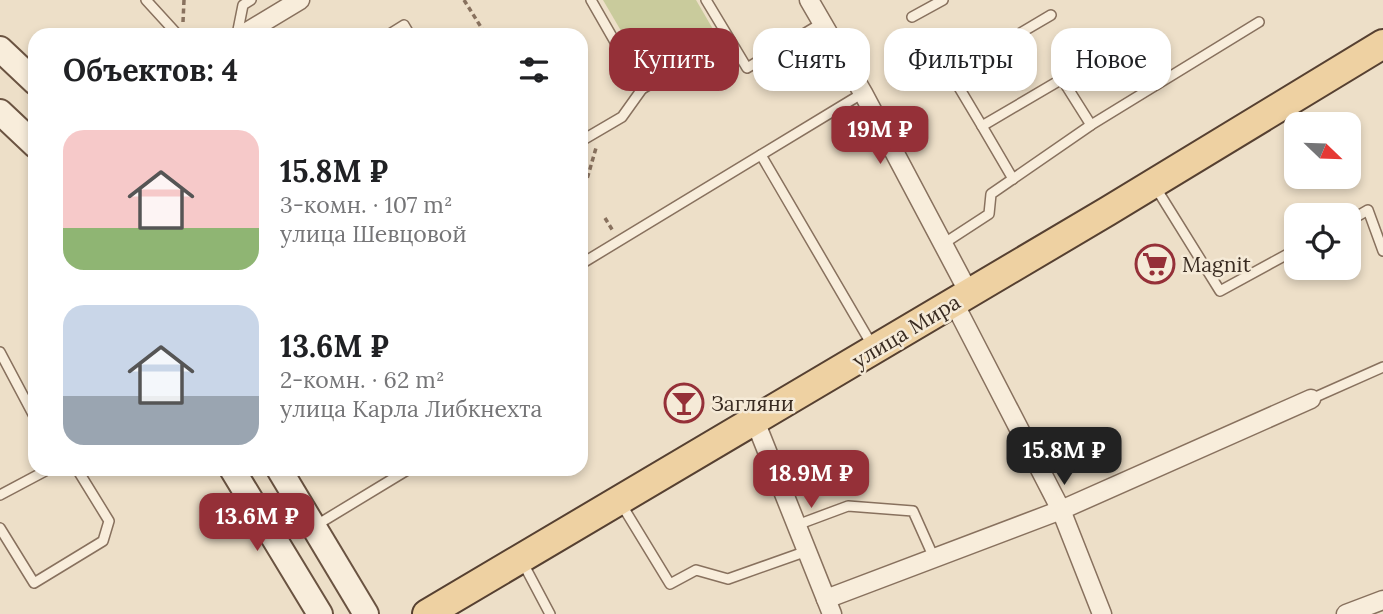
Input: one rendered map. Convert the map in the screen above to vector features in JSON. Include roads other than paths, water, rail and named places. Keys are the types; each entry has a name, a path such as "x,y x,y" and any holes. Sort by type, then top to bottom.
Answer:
{"main road":[{"name":"улица Мира","path":"427,614 875,350 1383,44"},
{"path":"0,49 28,75"},
{"path":"0,112 28,138"},
{"path":"236,476 320,614"},
{"path":"283,476 366,614"}],"street":[{"path":"254,28 300,0"},
{"path":"810,0 943,244 961,298 1061,510 1102,614"},
{"path":"754,421 829,607 933,558 1061,510 1311,399"},
{"path":"1346,614 1383,600"}],"lane":[{"path":"146,0 172,28"},
{"path":"238,28 243,5 251,0"},
{"path":"591,0 609,31"},
{"path":"706,0 722,28"},
{"path":"912,17 943,0"},
{"path":"1013,179 951,74 1051,15"},
{"path":"943,244 989,214 991,194 1091,125 1259,22"},
{"path":"739,55 747,68 822,23"},
{"path":"982,126 1062,79 1091,125"},
{"path":"588,137 622,117 641,91"},
{"path":"588,260 863,93"},
{"path":"761,155 875,350"},
{"path":"1153,184 1220,291 1284,256"},
{"path":"1361,214 1368,210 1383,251"},
{"path":"0,352 28,405"},
{"path":"1311,399 1383,367"},
{"path":"0,495 36,476"},
{"path":"0,528 34,583 103,541 109,521 81,476"},
{"path":"313,527 397,476"},
{"path":"619,501 670,584 696,570 728,579 807,551"},
{"path":"797,525 848,506 912,511 933,558"},
{"path":"521,559 550,614"}],"place":[{"name":"Magnit","path":"1155,264"},
{"name":"Загляни","path":"684,403"}]}
